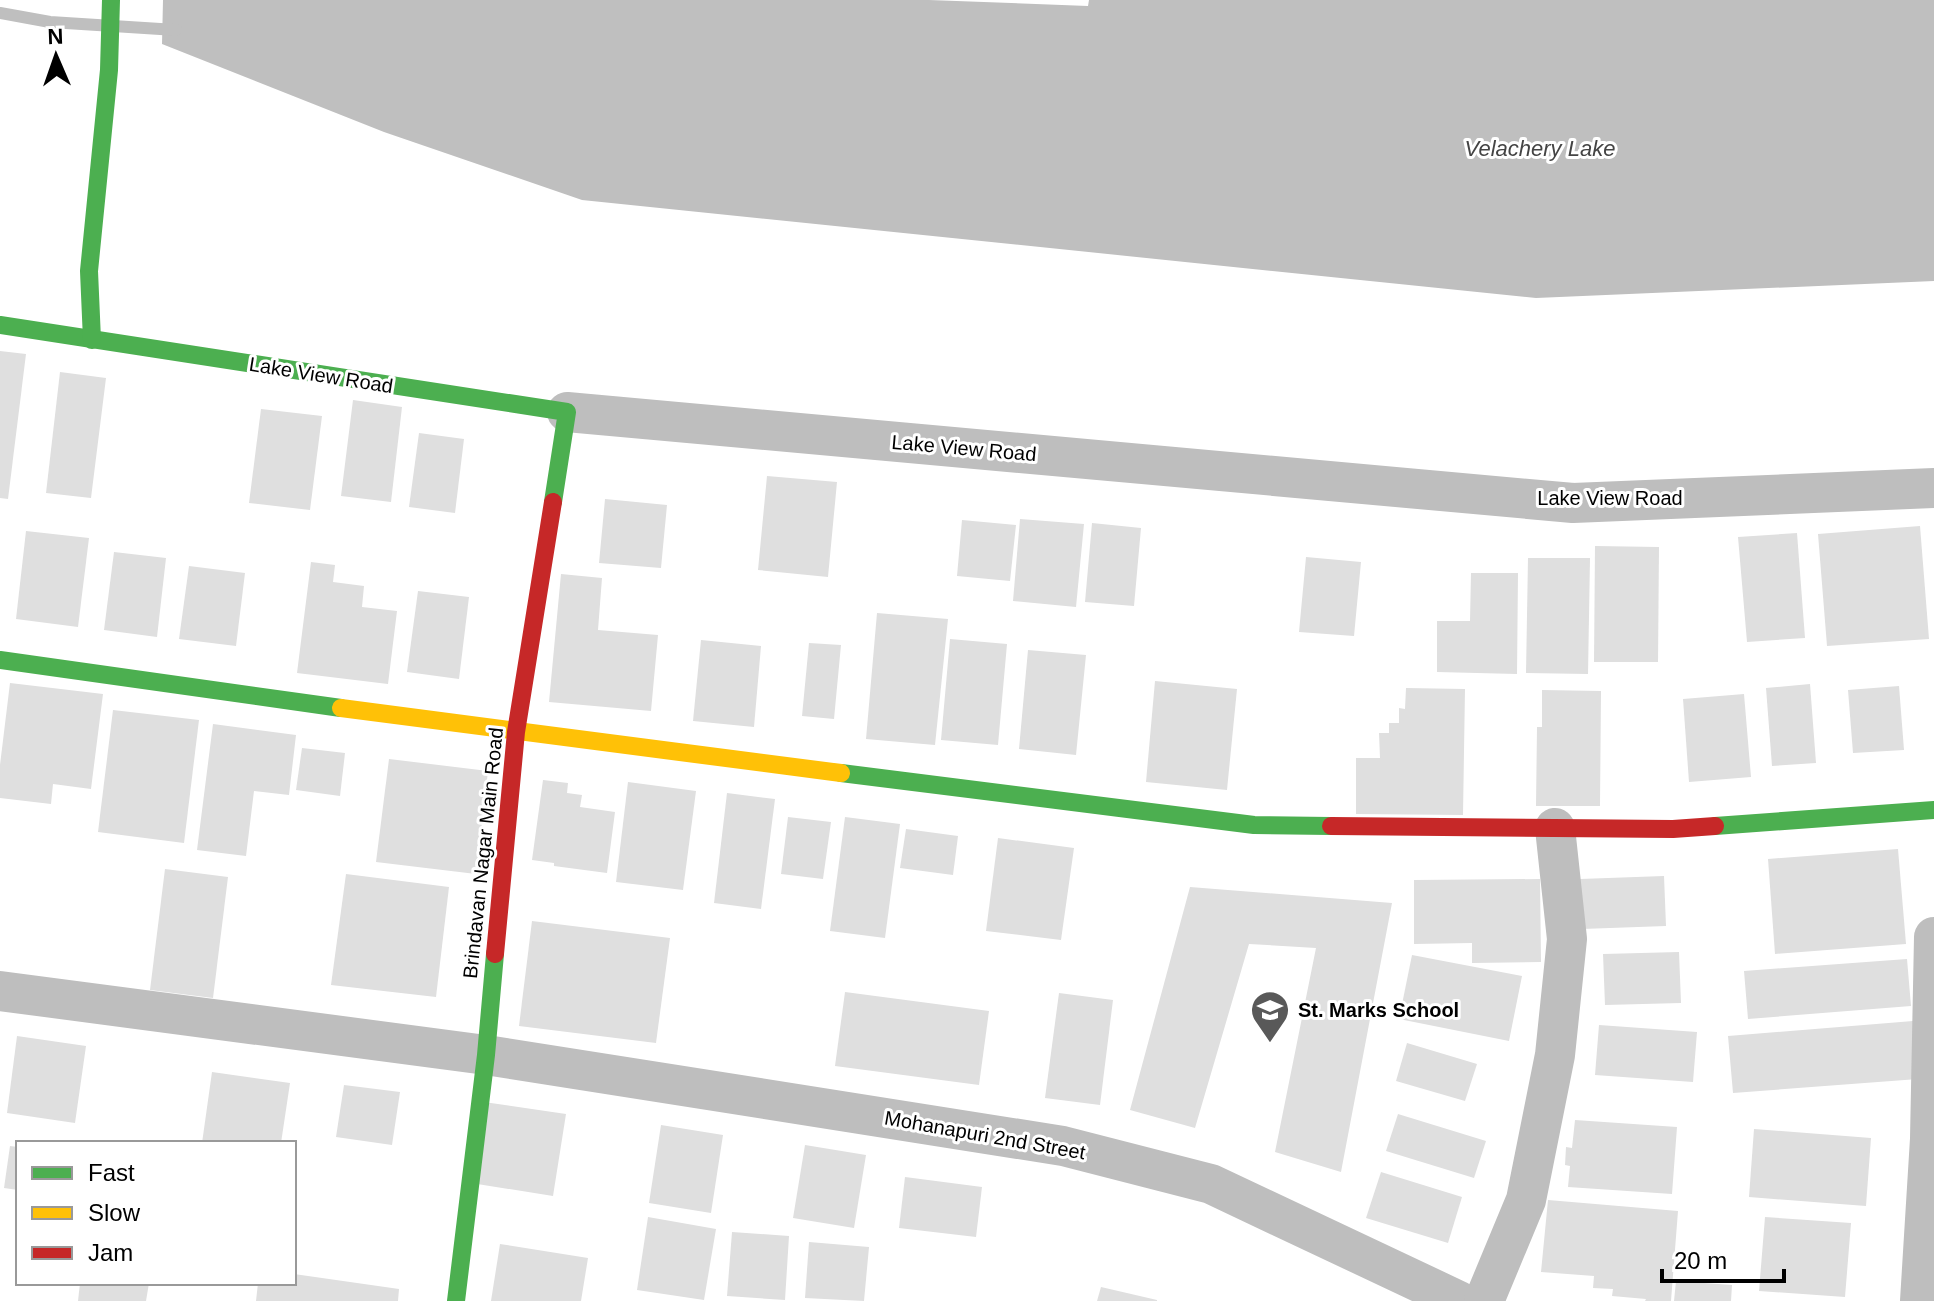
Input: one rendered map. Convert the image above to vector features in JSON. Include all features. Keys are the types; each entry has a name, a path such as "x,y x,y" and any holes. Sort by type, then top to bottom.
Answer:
{"street":[{"path":"92,340 89,271 109,70 111,0"},
{"name":"Lake View Road","path":"0,325 567,412 1573,503 1934,488"},
{"name":"Brindavan Nagar Main Road","path":"456,1301 486,1055 516,732 567,412"},
{"path":"0,660 516,732 1254,825 1673,829 1934,810"},
{"path":"1484,1301 1526,1200 1555,1055 1567,939 1555,828"},
{"path":"1920,1301 1932,1139 1934,937"},
{"name":"Mohanapuri 2nd Street","path":"0,991 486,1055 1063,1146 1211,1184 1459,1301"}],"water":[{"name":"Velachery Lake","path":"163,0 929,0 1088,6 1089,0 1934,0 1934,281 1536,298 582,200 384,132 162,44"}],"building":[{"path":"0,351 26,354 8,499 0,498"},
{"path":"60,372 106,378 91,498 46,493"},
{"path":"353,400 402,407 391,502 341,496"},
{"path":"261,409 322,416 310,510 249,503"},
{"path":"419,433 464,439 455,513 409,507"},
{"path":"767,476 837,482 828,577 758,570"},
{"path":"605,499 667,505 661,568 599,563"},
{"path":"1020,519 1084,524 1076,607 1013,601"},
{"path":"962,520 1016,525 1010,581 957,576"},
{"path":"1092,523 1141,528 1134,606 1085,602"},
{"path":"1920,526 1929,639 1827,646 1818,534"},
{"path":"26,531 89,538 78,627 16,619"},
{"path":"1797,533 1805,638 1747,642 1738,537"},
{"path":"1595,546 1659,547 1658,662 1594,662"},
{"path":"114,552 166,558 157,637 104,630"},
{"path":"1306,557 1361,562 1354,636 1299,632"},
{"path":"1528,558 1590,558 1588,674 1526,673"},
{"path":"311,562 335,565 333,582 364,586 362,607 397,611 388,684 297,673"},
{"path":"189,566 245,573 236,646 179,639"},
{"path":"1471,573 1518,573 1517,674 1437,672 1437,621 1470,621"},
{"path":"561,574 602,578 598,630 658,635 651,711 549,702"},
{"path":"418,591 469,597 459,679 407,672"},
{"path":"877,613 948,619 935,745 866,739"},
{"path":"950,639 1007,644 998,745 941,740"},
{"path":"701,640 761,646 754,727 693,721"},
{"path":"809,643 841,645 834,719 802,716"},
{"path":"1028,650 1086,655 1076,755 1019,749"},
{"path":"1155,681 1237,689 1227,790 1146,782"},
{"path":"10,683 103,694 91,789 53,784 51,804 0,798 0,765"},
{"path":"1810,684 1816,763 1772,766 1766,688"},
{"path":"1899,686 1904,750 1853,753 1848,690"},
{"path":"1406,688 1465,689 1463,815 1356,814 1356,758 1380,758 1379,733 1389,733 1389,723 1399,723 1399,708 1405,709"},
{"path":"1542,690 1601,691 1600,806 1536,806 1537,727 1542,727"},
{"path":"1744,694 1751,777 1689,782 1683,699"},
{"path":"113,710 199,720 184,843 98,832"},
{"path":"213,724 296,735 289,795 254,791 246,856 197,850"},
{"path":"302,748 345,753 340,796 296,790"},
{"path":"389,759 488,771 476,874 376,862"},
{"path":"543,780 568,783 567,793 582,795 580,807 615,812 607,873 532,860"},
{"path":"628,782 696,791 683,890 616,882"},
{"path":"727,793 775,799 761,909 714,903"},
{"path":"788,817 831,822 823,879 781,874"},
{"path":"845,817 900,824 885,938 830,931"},
{"path":"906,829 958,836 953,875 900,868"},
{"path":"998,838 1074,848 1061,940 986,931"},
{"path":"1898,849 1906,944 1775,954 1768,859"},
{"path":"165,869 228,877 213,998 150,990"},
{"path":"346,874 449,887 436,997 331,985"},
{"path":"1664,876 1666,926 1582,929 1580,879"},
{"path":"1540,879 1541,962 1472,963 1472,943 1414,944 1414,880"},
{"path":"1190,887 1392,903 1341,1172 1275,1152 1316,948 1249,944 1195,1128 1130,1110"},
{"path":"532,921 670,938 656,1043 519,1026"},
{"path":"1679,952 1681,1003 1605,1005 1603,954"},
{"path":"1412,955 1522,976 1509,1041 1399,1019"},
{"path":"1907,959 1911,1006 1748,1019 1744,971"},
{"path":"845,992 989,1011 979,1085 835,1066"},
{"path":"1059,993 1113,1000 1100,1105 1045,1098"},
{"path":"1913,1021 1918,1079 1733,1093 1728,1036"},
{"path":"1599,1025 1697,1032 1693,1082 1595,1075"},
{"path":"17,1036 86,1046 75,1123 7,1113"},
{"path":"1407,1043 1477,1064 1465,1101 1396,1081"},
{"path":"212,1072 290,1083 281,1141 202,1141"},
{"path":"344,1085 400,1092 392,1145 336,1137"},
{"path":"484,1102 566,1114 553,1196 471,1183"},
{"path":"1398,1114 1486,1141 1474,1178 1386,1151"},
{"path":"1575,1120 1677,1127 1672,1194 1568,1187 1570,1166 1565,1165 1566,1147 1572,1148"},
{"path":"661,1125 723,1135 711,1213 649,1203"},
{"path":"1754,1129 1871,1138 1866,1206 1749,1197"},
{"path":"805,1145 866,1155 854,1228 793,1218"},
{"path":"10,1146 16,1147 16,1190 4,1188"},
{"path":"1381,1172 1462,1197 1448,1243 1366,1218"},
{"path":"905,1177 982,1187 976,1237 899,1228"},
{"path":"1548,1200 1678,1211 1671,1301 1612,1296 1613,1289 1593,1288 1594,1276 1541,1272"},
{"path":"648,1217 716,1229 704,1300 637,1290"},
{"path":"1765,1217 1851,1223 1845,1297 1759,1291"},
{"path":"732,1232 789,1236 785,1300 727,1296"},
{"path":"809,1242 869,1247 864,1301 805,1298"},
{"path":"500,1244 588,1258 581,1301 491,1301"},
{"path":"296,1274 399,1289 398,1301 256,1301 258,1285 296,1285"},
{"path":"1676,1281 1732,1285 1731,1301 1674,1301"},
{"path":"80,1285 149,1285 146,1301 78,1301"},
{"path":"1101,1287 1157,1300 1157,1301 1097,1301"}],"waterway":[{"path":"0,13 50,22 176,30"}],"traffic: fast":[{"path":"92,340 89,271 109,70 111,0"},
{"path":"0,325 567,412 553,502"},
{"path":"0,660 341,708"},
{"path":"841,773 1254,825 1331,826"},
{"path":"1715,826 1934,810"},
{"path":"456,1301 495,954"}],"traffic: slow":[{"path":"341,708 841,773"}],"traffic: jam":[{"path":"495,954 516,732 553,502"},
{"path":"1331,826 1673,829 1715,826"}],"place":[{"name":"St. Marks School","path":"1270,1044"}]}
